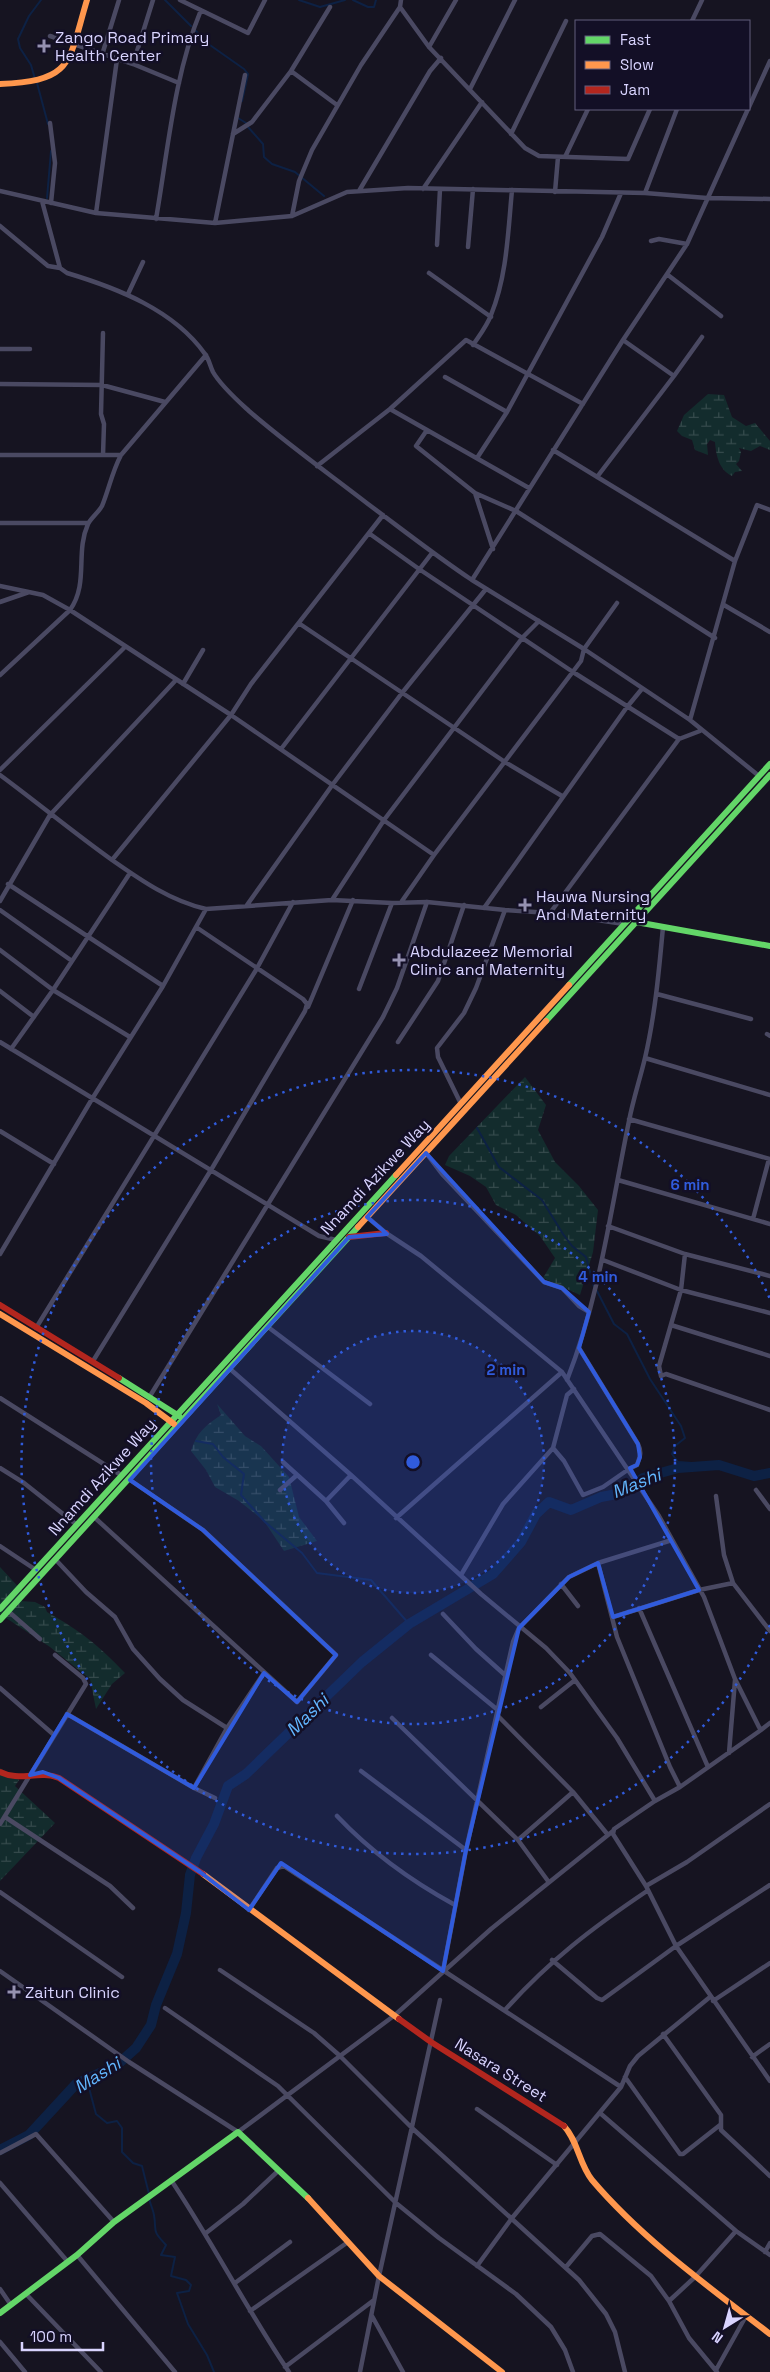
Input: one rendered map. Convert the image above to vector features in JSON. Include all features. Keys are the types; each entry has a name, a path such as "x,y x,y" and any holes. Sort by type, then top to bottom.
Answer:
{"main road":[{"path":"0,84 30,82 59,72 67,61 87,0"},
{"name":"Nnamdi Azikwe Way","path":"0,1609 770,764"},
{"name":"Nnamdi Azikwe Way","path":"0,1620 130,1480 229,1368 770,775"},
{"path":"636,922 770,946"},
{"path":"349,1238 386,1233"},
{"path":"0,1306 150,1396 184,1419"},
{"path":"0,1314 138,1398 178,1426"},
{"name":"Nasara Street","path":"0,1772 15,1778 43,1772 51,1774 200,1872 249,1910 431,2042 560,2122 568,2129 576,2142 580,2160 589,2177 695,2277 770,2334"},
{"path":"0,2313 68,2262 114,2222 238,2132 317,2207 379,2276 502,2372"}],"street":[{"path":"102,55 119,0"},
{"path":"133,64 153,0"},
{"path":"180,0 248,33 265,0"},
{"path":"292,216 302,173 337,105 387,23 400,7 401,0"},
{"path":"429,47 456,0"},
{"path":"470,89 515,0"},
{"path":"692,20 702,0"},
{"path":"233,134 252,122 291,71 330,7"},
{"path":"400,7 429,47 524,148 539,156 628,159 650,110"},
{"path":"156,219 179,83 191,33 201,10"},
{"path":"511,134 566,22"},
{"path":"50,36 133,64 179,83"},
{"path":"359,191 430,71 441,58"},
{"path":"96,213 117,59"},
{"path":"750,104 770,61"},
{"path":"291,71 337,105"},
{"path":"215,224 245,75"},
{"path":"423,189 482,102"},
{"path":"565,157 588,110"},
{"path":"645,193 677,110"},
{"path":"472,580 623,340 687,244 747,110"},
{"path":"50,123 55,163 51,203"},
{"path":"555,192 558,157"},
{"path":"0,191 96,213 215,224 292,216 347,192 359,191 423,189 512,190 645,193 707,198 769,199 770,193"},
{"path":"437,245 440,189"},
{"path":"468,247 473,190"},
{"path":"474,345 491,316 507,250 512,190"},
{"path":"477,458 507,412 602,237 621,193"},
{"path":"42,201 60,268"},
{"path":"0,226 48,266 60,268 68,273 128,294 187,334 206,355 213,372 241,403 317,466 432,553 486,589 584,648 641,690 690,720 700,731 759,776"},
{"path":"650,241 659,239 687,244"},
{"path":"128,294 143,262"},
{"path":"429,273 491,316"},
{"path":"668,275 721,316"},
{"path":"103,333 103,455"},
{"path":"597,477 702,337"},
{"path":"317,466 390,409 466,340 528,372 583,404"},
{"path":"623,340 674,376"},
{"path":"0,349 30,349"},
{"path":"0,675 70,610 80,590 84,544 88,524 102,505 110,477 121,455 206,355"},
{"path":"445,377 507,412"},
{"path":"0,384 102,385 165,402"},
{"path":"390,409 529,488"},
{"path":"427,430 416,446 475,493 516,511 715,638"},
{"path":"553,450 735,561"},
{"path":"0,455 121,455"},
{"path":"475,493 493,549"},
{"path":"690,720 715,638 735,561 757,505 770,510"},
{"path":"112,860 231,714 256,678 300,624 383,515"},
{"path":"0,523 88,524"},
{"path":"370,534 573,672 679,739"},
{"path":"281,749 432,553"},
{"path":"0,586 43,595 70,610 231,714 434,856"},
{"path":"247,905 333,784 471,604 486,589"},
{"path":"0,602 30,592"},
{"path":"402,901 582,661 584,648 617,603"},
{"path":"724,605 770,632"},
{"path":"332,900 384,820 524,637 539,621"},
{"path":"300,624 505,762 562,796"},
{"path":"0,770 125,647"},
{"path":"183,684 203,650"},
{"path":"0,901 8,884 50,815 176,680"},
{"path":"484,908 626,707 641,690"},
{"path":"550,913 679,739 700,731"},
{"path":"1,777 130,873 160,892 192,906 206,909 332,900 392,903 402,901 550,913 625,924"},
{"path":"11,1049 53,990 130,873"},
{"path":"8,884 163,986"},
{"path":"308,1006 353,900"},
{"path":"36,1328 256,970 293,902"},
{"path":"150,1396 269,1205 390,1004 426,902"},
{"path":"359,989 392,903"},
{"path":"398,1042 438,981 464,905"},
{"path":"1,1250 92,1098 163,986 206,909"},
{"path":"0,910 72,961"},
{"path":"461,1104 438,1057 437,1048 464,1013 476,988 505,910"},
{"path":"567,1380 579,1348 603,1260 629,1119 645,1058 657,994 664,926"},
{"path":"93,1361 211,1170 305,1011 307,1004 196,927"},
{"path":"0,950 53,990 130,1037"},
{"path":"0,991 34,1017"},
{"path":"657,994 751,1019"},
{"path":"0,1042 319,1236 336,1240"},
{"path":"645,1058 770,1095"},
{"path":"629,1119 770,1159 753,1219"},
{"path":"0,1132 54,1164"},
{"path":"426,1154 442,1174 544,1282 562,1288 578,1306 590,1309"},
{"path":"618,1180 770,1224"},
{"path":"368,1217 386,1233 420,1256 562,1372 631,1471 672,1540 699,1590 718,1632 735,1679 761,1730"},
{"path":"608,1226 686,1254 770,1276"},
{"path":"686,1254 680,1290 660,1366 661,1376 666,1374 770,1410"},
{"path":"603,1260 680,1290 770,1313"},
{"path":"671,1325 770,1356"},
{"path":"268,1327 370,1404"},
{"path":"553,1448 564,1461 583,1495 603,1488 631,1471 637,1465 641,1450 596,1372 579,1348"},
{"path":"229,1368 270,1407 351,1475 519,1628 546,1648 575,1680 617,1738 655,1801"},
{"path":"396,1518 562,1372"},
{"path":"460,1575 503,1504 553,1448 568,1395 574,1389"},
{"path":"0,1398 122,1476"},
{"path":"283,1462 326,1501 344,1523"},
{"path":"0,1468 24,1483 77,1525"},
{"path":"280,1490 296,1475"},
{"path":"326,1501 351,1475"},
{"path":"94,1517 297,1702 336,1655 203,1530 130,1480"},
{"path":"756,1490 770,1510"},
{"path":"716,1496 724,1555 733,1583 770,1631"},
{"path":"444,1971 466,1850 513,1642 519,1628 561,1584 576,1573 598,1563 672,1540"},
{"path":"0,1546 36,1570"},
{"path":"55,1559 86,1592 115,1617 133,1649 160,1679 183,1700 227,1728"},
{"path":"598,1563 617,1637 680,1787"},
{"path":"613,1617 699,1590 733,1583"},
{"path":"561,1584 578,1606"},
{"path":"639,1608 708,1767"},
{"path":"8,1612 40,1639"},
{"path":"443,1614 476,1649 506,1675"},
{"path":"431,1655 498,1713 573,1792 608,1835"},
{"path":"0,1824 86,1681 56,1656"},
{"path":"194,1788 227,1728 264,1673"},
{"path":"729,1753 735,1679"},
{"path":"541,1707 575,1680"},
{"path":"0,1688 54,1735"},
{"path":"67,1714 194,1788 215,1798"},
{"path":"392,1718 518,1840 548,1881"},
{"path":"0,1971 129,2062 238,2132 395,2015 548,1881 613,1831 655,1801 680,1787 770,1723"},
{"path":"361,1771 466,1850"},
{"path":"518,1840 573,1792"},
{"path":"505,2010 552,1960 595,1926 770,1804"},
{"path":"337,1816 360,1840 402,1872 455,1905"},
{"path":"5,1817 110,1886 133,1908"},
{"path":"613,1831 676,1946 770,2081"},
{"path":"249,1910 277,1868 284,1866 621,2087"},
{"path":"552,1960 597,1998 602,2000 676,1946 770,1885"},
{"path":"0,1892 122,1977"},
{"path":"477,2266 512,2218 621,2087 630,2066 638,2056 663,2034 712,1999 770,1963"},
{"path":"220,1970 314,2033 339,2055 412,2128 566,2267 606,2314 615,2332 625,2372"},
{"path":"360,2372 379,2276 440,2000"},
{"path":"165,2008 253,2067 289,2095 396,2203 516,2294 551,2327 565,2350 573,2372"},
{"path":"663,2034 721,2116 721,2130 770,2176"},
{"path":"752,2057 770,2044"},
{"path":"626,2077 680,2154 683,2154 720,2125"},
{"path":"477,2109 557,2165"},
{"path":"600,2113 736,2231 770,2255"},
{"path":"0,2153 36,2134 114,2222"},
{"path":"206,2233 243,2204 278,2171"},
{"path":"171,2180 206,2233 250,2311 289,2372"},
{"path":"0,2183 68,2262"},
{"path":"670,2301 695,2277 736,2231"},
{"path":"566,2267 592,2236 600,2234 650,2276 670,2301 690,2338 717,2371 746,2316"},
{"path":"235,2283 290,2242"},
{"path":"250,2311 348,2242"},
{"path":"765,2252 770,2243"},
{"path":"78,2254 175,2372"},
{"path":"0,2289 11,2305"},
{"path":"26,2294 100,2372"},
{"path":"286,2367 375,2300"},
{"path":"372,2316 403,2372"},
{"path":"0,2342 26,2372"}],"highlighted area":[{"path":"426,1153 544,1282 562,1288 589,1312 579,1348 638,1444 640,1457 637,1465 630,1468 699,1590 613,1617 598,1563 569,1577 519,1628 466,1850 443,1971 281,1863 249,1910 200,1872 59,1778 43,1772 30,1775 67,1714 194,1788 264,1673 297,1702 336,1655 203,1530 130,1480 349,1237 387,1234 367,1217"}],"green space":[{"path":"708,394 724,395 732,417 746,426 755,423 770,441 770,450 760,446 751,451 739,448 741,452 739,461 736,464 742,471 735,472 732,476 721,466 717,457 715,442 710,440 707,444 708,455 695,450 692,440 682,436 677,431 684,415"},
{"path":"525,1077 546,1105 538,1130 555,1162 579,1186 598,1210 593,1252 580,1295 543,1278 555,1258 540,1236 516,1215 496,1205 486,1187 470,1176 445,1165 449,1156"},
{"path":"217,1404 245,1436 261,1446 289,1477 299,1517 317,1541 284,1551 264,1521 239,1501 215,1487 206,1470 191,1451 202,1430 221,1415"},
{"path":"0,1567 24,1593 20,1601 35,1602 45,1607 47,1612 80,1632 97,1646 125,1673 112,1684 96,1709 90,1679 50,1647 0,1614"},
{"path":"0,1768 19,1780 15,1786 55,1823 0,1881"}],"waterway":[{"path":"35,79 31,65 20,48 18,39 29,16 41,0"},
{"path":"165,0 191,26"},
{"path":"299,0 320,7 345,0"},
{"path":"353,0 368,7 374,7 376,0"},
{"path":"196,31 207,43 244,69 248,74 242,101"},
{"path":"37,83 48,124"},
{"path":"238,118 246,123"},
{"path":"248,127 263,144 264,157 272,164 295,172 324,196"},
{"path":"47,198 51,151"},
{"path":"477,1128 499,1167 542,1200 572,1246 586,1257 594,1287"},
{"path":"597,1291 614,1324 627,1334 650,1379 681,1426 685,1438 675,1446 672,1454 678,1462 719,1465"},
{"path":"196,1441 213,1444 223,1457 244,1474 241,1495 265,1522 302,1553 317,1573 371,1580 409,1624"},
{"name":"Mashi","path":"0,2150 29,2135 76,2084 117,2065 136,2048 151,2025 156,2005 177,1954 186,1913 190,1875 196,1858 214,1824 228,1786 246,1774 362,1662 409,1624 493,1574 521,1542 536,1514 549,1502 571,1510 601,1497 622,1493 643,1478 678,1468 719,1465 754,1476 770,1473"},
{"path":"96,2075 89,2088 96,2114 107,2123 117,2121 122,2128 122,2152 133,2163 142,2166 149,2194"},
{"path":"149,2198 154,2215 155,2231 166,2245 161,2255 175,2257 171,2276 186,2280 191,2285 189,2291 177,2293 188,2324 207,2355 214,2372"}],"traffic: fast":[{"path":"569,985 770,764"},
{"path":"546,1021 770,775"},
{"path":"636,922 770,946"},
{"path":"0,1609 396,1175"},
{"path":"0,1620 358,1227"},
{"path":"119,1378 179,1416"},
{"path":"0,2313 77,2255 114,2222 238,2132 308,2198"}],"traffic: slow":[{"path":"0,84 24,82 55,73 71,53 87,0"},
{"path":"396,1175 569,985"},
{"path":"358,1227 546,1021"},
{"path":"0,1314 146,1403 174,1424"},
{"path":"203,1874 399,2019"},
{"path":"564,2126 569,2132 588,2174 612,2202 677,2262 770,2334"},
{"path":"308,2198 379,2276 502,2372"}],"traffic: jam":[{"path":"349,1237 386,1233"},
{"path":"0,1305 119,1378"},
{"path":"0,1772 14,1776 44,1775 59,1778 203,1874"},
{"path":"399,2019 431,2042 564,2126"}],"place":[{"name":"Zango Road Primary Health Center","path":"44,46"},
{"name":"Hauwa Nursing And Maternity","path":"525,905"},
{"name":"Abdulazeez Memorial Clinic and Maternity","path":"399,960"},
{"name":"Zaitun Clinic","path":"14,1992"}]}
